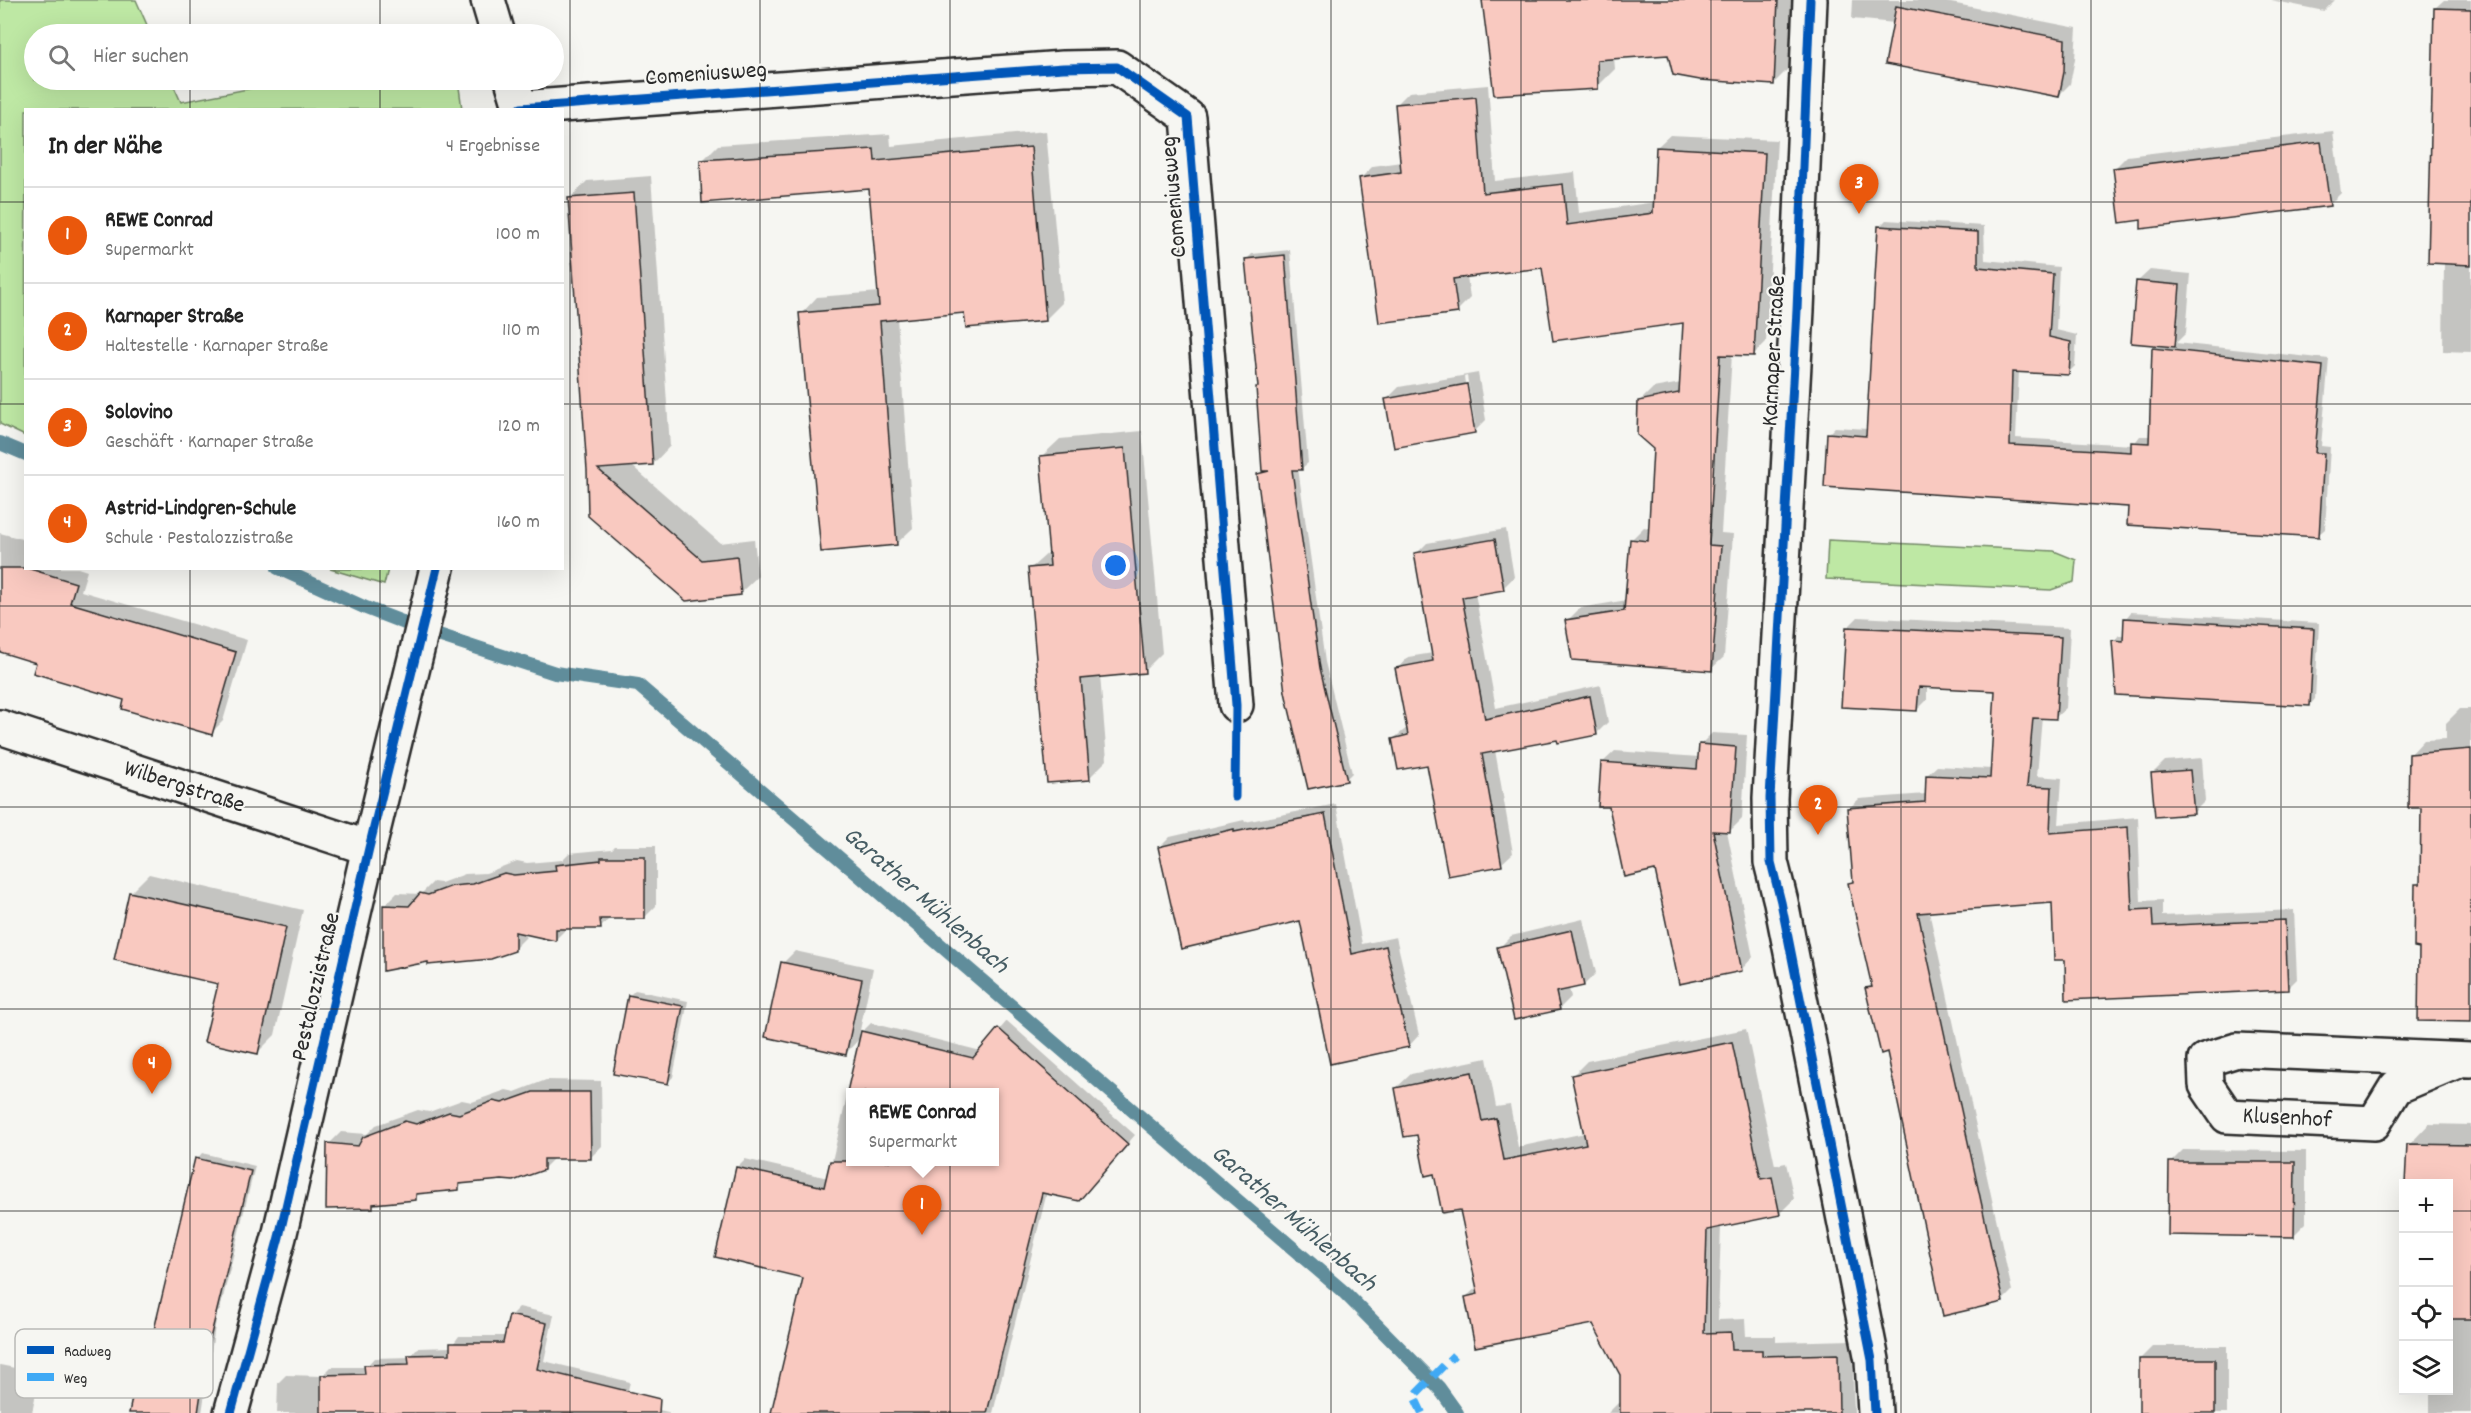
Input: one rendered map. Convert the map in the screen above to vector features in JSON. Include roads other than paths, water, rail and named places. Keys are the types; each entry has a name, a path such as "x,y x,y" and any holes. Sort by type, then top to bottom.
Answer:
{"street":[{"path":"488,0 495,24"},
{"name":"Karnaper Straße","path":"1810,0 1798,299 1770,798 1771,862 1872,1360 1875,1413"},
{"name":"Comeniusweg","path":"518,99 1063,68 1117,67 1188,117 1236,705"},
{"name":"Pestalozzistraße","path":"231,1413 279,1237 411,670 428,611 437,570"},
{"name":"Wilbergstraße","path":"0,727 369,848"},
{"name":"Klusenhof","path":"2237,1050 2465,1060 2396,1086 2373,1123 2227,1116 2206,1085 2205,1060 2237,1050"}],"waterway":[{"name":"Garather Mühlenbach","path":"0,443 24,453"},
{"name":"Garather Mühlenbach","path":"282,570 366,608 423,630 555,673 638,685 1345,1293 1439,1388 1457,1413"}],"place":[{"name":"Solovino","path":"1859,214"},
{"name":"Karnaper Straße","path":"1818,835"},
{"name":"Astrid-Lindgren-Schule","path":"152,1094"},
{"name":"REWE Conrad","path":"922,1235"}]}
